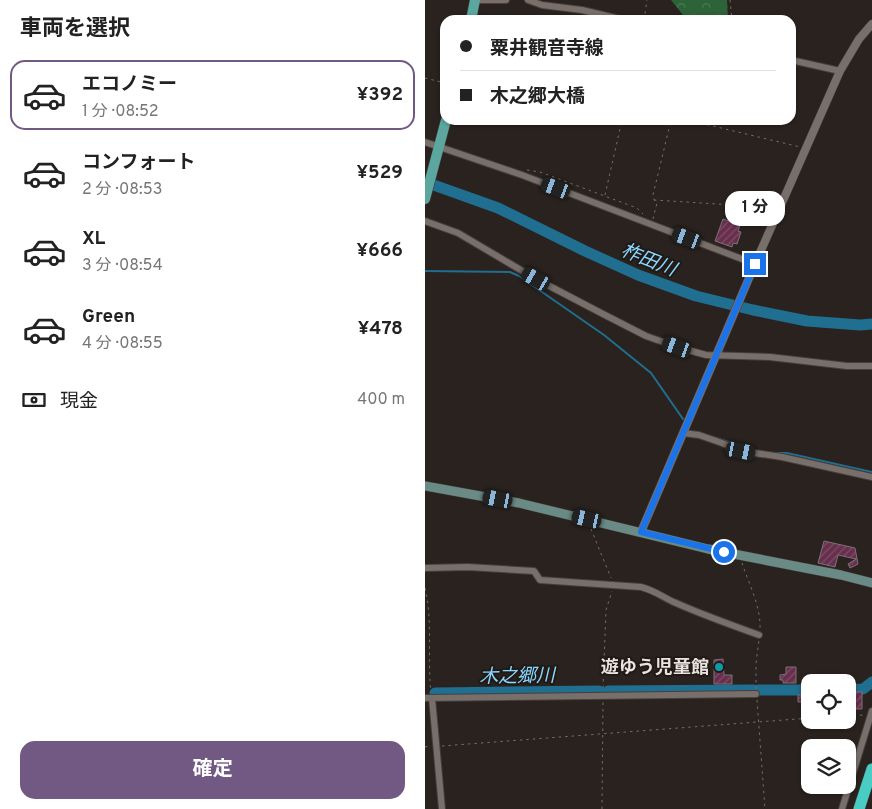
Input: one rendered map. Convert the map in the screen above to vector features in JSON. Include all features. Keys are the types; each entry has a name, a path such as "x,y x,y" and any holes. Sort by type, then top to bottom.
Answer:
{"highway":[{"path":"859,809 872,769"}],"main road":[{"path":"472,15 475,0"},
{"path":"425,199 445,125"},
{"path":"425,486 498,499 674,541 872,583"}],"street":[{"path":"480,0 505,0"},
{"path":"529,0 542,5 602,15"},
{"path":"641,532 755,264 840,71 859,39 872,24"},
{"path":"796,61 840,71"},
{"path":"425,141 436,139 444,125"},
{"path":"425,141 522,175 755,264"},
{"path":"425,221 458,233 536,279 646,336 698,354 770,357 847,366 872,366"},
{"path":"683,433 707,438 741,451 782,457 862,473 872,477"},
{"path":"425,568 468,567 534,571 540,580 641,587 759,635"},
{"path":"441,809 436,746 429,698 756,694"},
{"path":"842,809 872,713"}],"path":[{"path":"645,15 647,0"},
{"path":"730,0 732,15"},
{"path":"425,78 440,81"},
{"path":"605,196 621,125"},
{"path":"653,224 657,203 653,195 670,125"},
{"path":"711,125 806,148"},
{"path":"527,170 540,172 637,208 647,216"},
{"path":"654,200 765,206 769,207 772,212"},
{"path":"587,519 615,584 606,610 602,809"},
{"path":"740,555 759,615 756,694 765,809"},
{"path":"425,588 429,613 429,698"},
{"path":"856,715 872,713"},
{"path":"425,747 801,719"}],"green space":[{"path":"671,0 727,0 728,15 683,15"}],"building":[{"path":"723,219 740,225 738,231 741,232 737,244 733,243 732,247 715,241"},
{"path":"824,541 855,548 858,564 850,568 848,564 856,559 838,555 835,567 818,563"},
{"name":"遊ゆう児童館","path":"723,659 724,675 732,675 732,684 714,684 714,660"},
{"path":"786,667 796,667 796,683 783,683 783,680 780,680 780,675 786,674"},
{"path":"856,692 862,692 862,709 856,709"},
{"path":"798,695 801,695 801,702 798,702"}],"waterway":[{"name":"柞田川","path":"425,182 498,208 638,275 696,296 807,321 860,325 872,324"},
{"path":"425,271 510,272 519,276 604,335 651,373 683,419"},
{"path":"707,435 750,449"},
{"path":"775,453 787,453 872,472"},
{"name":"木之郷川","path":"856,689 863,689 872,682"},
{"name":"木之郷川","path":"608,691 754,690"},
{"name":"木之郷川","path":"758,690 801,690"},
{"name":"木之郷川","path":"435,693 599,691"}],"place":[{"name":"遊ゆう児童館","path":"719,667"}],"route":[{"path":"724,552 641,532 755,264"}]}
